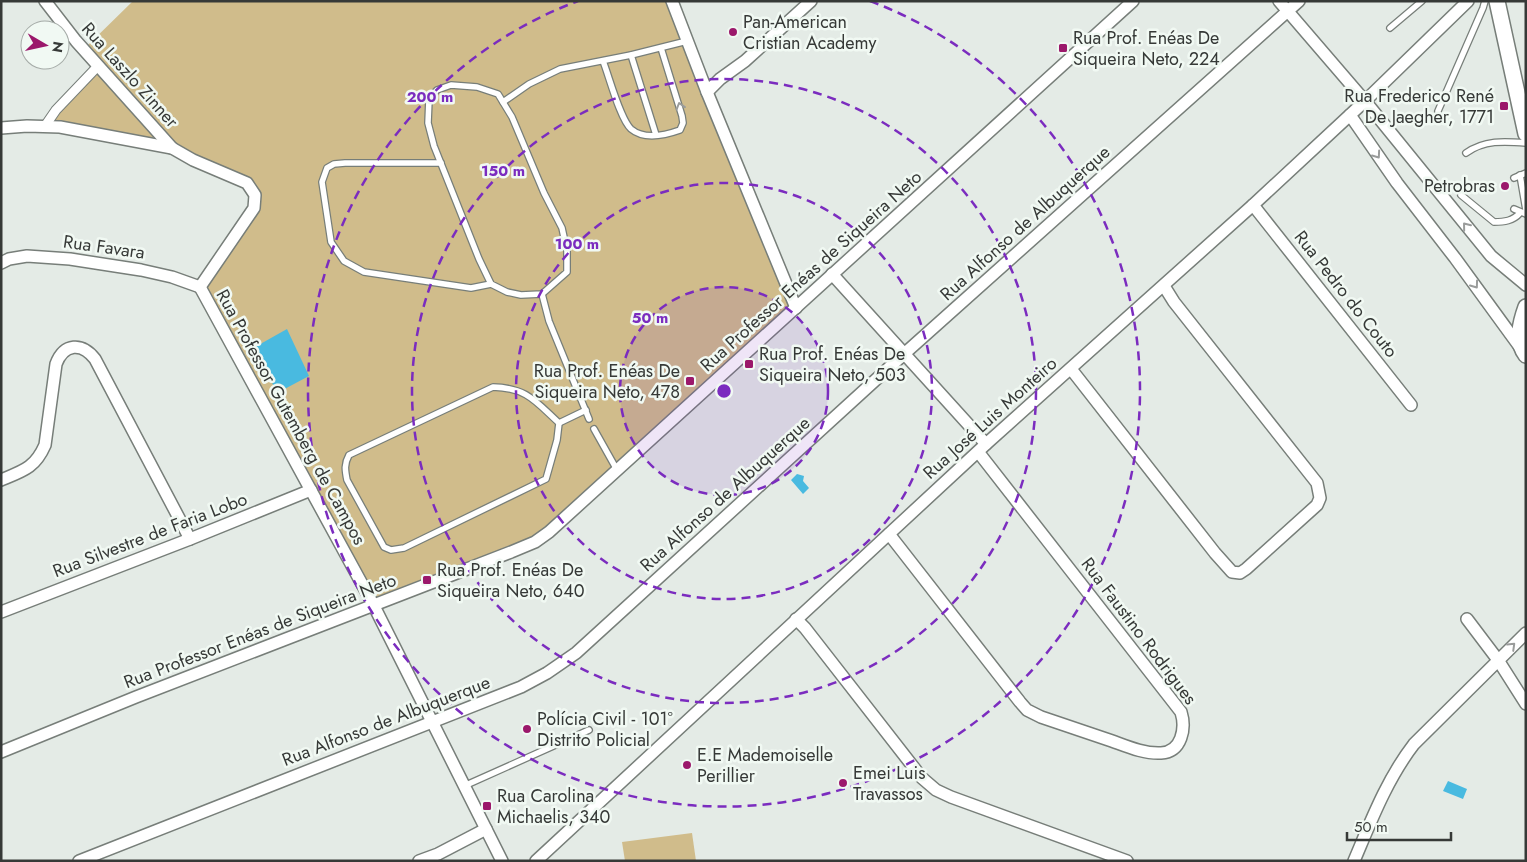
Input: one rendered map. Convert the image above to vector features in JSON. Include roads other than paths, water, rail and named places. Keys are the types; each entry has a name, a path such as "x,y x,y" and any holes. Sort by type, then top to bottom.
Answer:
{"main road":[{"path":"1497,1 1521,94 1526,134"},
{"path":"1524,352 1520,328 1526,307"}],"street":[{"name":"Rua Laszlo Zinner","path":"45,1 76,41 172,148"},
{"path":"672,1 707,92 796,308"},
{"path":"707,92 811,1"},
{"name":"Rua Professor Enéas de Siqueira Neto","path":"1,752 136,697 535,542 549,532 1133,1"},
{"path":"1279,1 1491,256 1526,285"},
{"name":"Rua Alfonso de Albuquerque","path":"79,861 521,687 547,674 576,652 904,354 1300,1"},
{"name":"Rua José Luis Monteiro","path":"536,861 982,448 1254,206 1468,1"},
{"path":"45,126 56,110 98,66"},
{"path":"1350,115 1397,183 1524,352"},
{"name":"Rua Professor Gutemberg de Campos","path":"1,128 27,126 60,127 172,148 193,160 247,183 255,195 255,202 250,214 200,287 374,606 502,861"},
{"name":"Rua Pedro do Couto","path":"1254,206 1411,405"},
{"name":"Rua Favara","path":"1,263 9,259 27,256 70,259 141,270 172,277 200,287"},
{"name":"Rua Faustino Rodrigues","path":"832,274 904,354 982,448 1182,712 1184,732 1179,742 1173,750 1161,754 1138,750 1041,717 1028,710 989,664 889,534"},
{"path":"1071,369 1215,553 1232,572 1237,573 1246,569 1310,512 1317,505 1320,498 1317,483 1174,302 1164,286"},
{"path":"1,480 26,470 41,455 45,445 58,358 65,350 82,348 90,353 95,360 190,539"},
{"name":"Rua Silvestre de Faria Lobo","path":"1,612 311,490"},
{"path":"796,619 930,786 951,797 1127,861"},
{"path":"1467,619 1498,660 1526,704"},
{"path":"1354,861 1382,796 1406,753 1526,633"},
{"path":"419,861 438,854 486,829"}],"lane":[{"path":"1390,28 1422,1"},
{"path":"1438,111 1485,1"},
{"path":"503,102 529,84 560,69 631,55 687,41"},
{"path":"603,61 621,111 630,128 639,134 656,135 671,133 680,130 682,123 679,104 661,48"},
{"path":"631,55 656,135"},
{"path":"451,85 477,87 498,94 512,117 544,193 562,228 567,251 567,272 542,294 521,295 507,292 491,284 479,259 441,163 428,123 427,110 429,99 437,90 451,85"},
{"path":"1466,153 1476,146 1490,143 1526,143"},
{"path":"441,163 345,163 334,164 327,168 322,182 331,242 344,261 364,272 471,288 491,284"},
{"path":"1461,195 1494,222 1510,220 1521,211 1520,175"},
{"path":"542,294 549,321 590,419"},
{"path":"493,387 528,394 559,423 546,479 404,548 391,550 384,547 347,480 345,462 349,455 493,387"},
{"path":"559,423 586,410"},
{"path":"594,429 617,470"},
{"path":"464,786 589,730"}],"water":[{"path":"287,329 309,376 277,393 255,347"},
{"path":"797,474 804,476 803,481 809,488 803,494 791,480"},
{"path":"1448,781 1467,789 1463,799 1443,791"}],"place":[{"name":"Pan-American Cristian Academy","path":"733,32"},
{"name":"Rua Prof. Enéas De Siqueira Neto, 224","path":"1063,48"},
{"name":"Rua Frederico René De Jaegher, 1771","path":"1504,106"},
{"name":"Petrobras","path":"1505,186"},
{"name":"Rua Prof. Enéas De Siqueira Neto, 503","path":"749,364"},
{"name":"Rua Prof. Enéas De Siqueira Neto, 478","path":"690,381"},
{"name":"Rua Prof. Enéas De Siqueira Neto, 640","path":"427,580"},
{"name":"Polícia Civil - 101º Distrito Policial","path":"527,729"},
{"name":"E.E Mademoiselle Perillier","path":"687,765"},
{"name":"Emei Luis Travassos","path":"843,783"},
{"name":"Rua Carolina Michaelis, 340","path":"487,806"}]}
